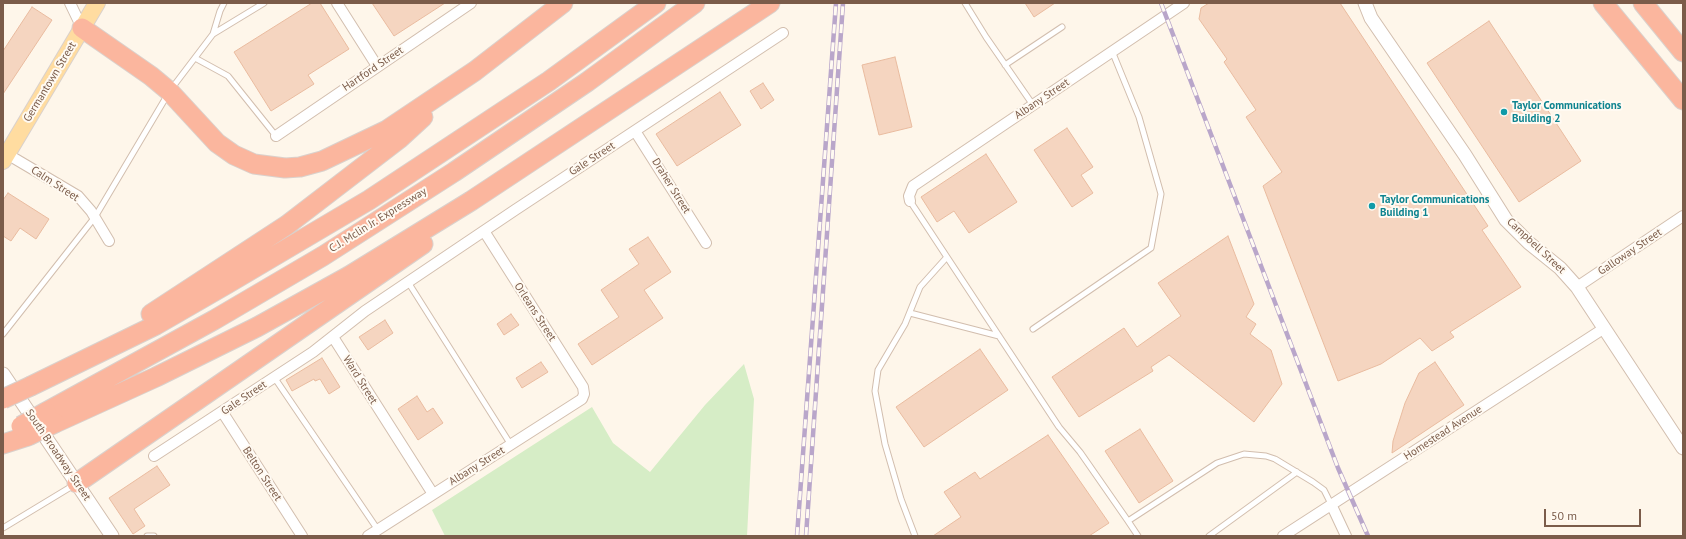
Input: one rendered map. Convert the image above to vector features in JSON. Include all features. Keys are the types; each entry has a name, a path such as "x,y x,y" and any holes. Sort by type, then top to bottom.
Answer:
{"highway":[{"path":"82,28 152,76 169,91 205,132 234,155 262,166 292,167 322,161 387,130 475,71 563,3"},
{"name":"C.J. Mclin Jr. Expressway","path":"75,364 156,325 369,200 549,81 656,3"},
{"name":"C.J. Mclin Jr. Expressway","path":"51,418 329,252 467,164 587,82 695,3"},
{"path":"3,444 24,431 51,418 156,377 257,327 349,276 472,201 770,3"},
{"path":"1603,3 1683,100"},
{"path":"1643,3 1683,52"},
{"path":"3,399 75,364 287,225 399,139 475,71"},
{"path":"77,483 132,443 414,251 472,201"},
{"path":"3,436 24,431"}],"main road":[{"name":"Germantown Street","path":"5,158 97,3"}],"street":[{"path":"70,3 82,28"},
{"path":"337,3 377,66"},
{"name":"Hartford Street","path":"276,136 471,3"},
{"name":"Albany Street","path":"910,201 909,196 913,186 1184,3"},
{"name":"Campbell Street","path":"1365,3 1371,18 1465,155 1506,220 1529,243 1560,268 1577,287 1683,448"},
{"name":"Gale Street","path":"404,284 783,33"},
{"name":"Draher Street","path":"635,131 706,242"},
{"name":"Calm Street","path":"5,158 78,196 95,217 109,241"},
{"name":"Galloway Street","path":"1577,287 1683,216"},
{"name":"Orleans Street","path":"484,231 583,387 584,394"},
{"path":"333,337 365,311 404,284"},
{"name":"Homestead Avenue","path":"1283,536 1604,329"},
{"name":"Gale Street","path":"154,456 223,413 224,410 274,378 333,337"},
{"name":"Ward Street","path":"333,337 433,494"},
{"name":"South Broadway Street","path":"3,374 112,536"},
{"name":"Albany Street","path":"368,536 582,399 584,394"},
{"name":"Belton Street","path":"223,413 302,536"},
{"path":"1331,504 1346,536"}],"lane":[{"path":"3,334 95,217 169,91 213,34 224,3"},
{"path":"213,34 264,3"},
{"path":"965,3 1033,105"},
{"path":"1005,65 1062,27"},
{"path":"1033,329 1151,248 1161,194 1139,117 1112,51"},
{"path":"195,58 228,76 276,136"},
{"path":"910,201 1059,427 1080,452 1138,536"},
{"path":"915,536 901,500 887,451 875,391 878,370 910,313 920,287 947,257"},
{"path":"404,284 511,445"},
{"path":"910,313 999,336"},
{"path":"274,378 378,530"},
{"path":"1128,521 1217,463 1232,456 1244,454 1266,456 1297,472 1324,490 1331,504"},
{"path":"1209,536 1297,472"},
{"path":"3,528 77,483"},
{"path":"147,536 154,536"}],"green space":[{"path":"744,364 754,399 747,536 445,536 432,510 592,407 613,443 650,472 705,405"}],"building":[{"path":"312,3 320,3 349,49 308,75 314,84 271,111 234,52"},
{"path":"372,3 445,3 394,36"},
{"path":"1025,3 1055,3 1034,17"},
{"name":"Taylor Communications Building 1","path":"1209,3 1340,3 1488,226 1482,230 1521,287 1450,332 1454,337 1432,351 1420,338 1381,364 1338,381 1263,186 1282,172 1246,117 1256,110 1224,62 1227,59 1199,19 1201,8"},
{"path":"32,7 52,20 3,94 3,51"},
{"name":"Taylor Communications Building 2","path":"1489,21 1581,161 1519,202 1427,63"},
{"path":"895,57 912,127 879,135 862,65"},
{"path":"763,83 774,100 761,109 750,91"},
{"path":"720,92 741,125 677,166 656,134"},
{"path":"1067,128 1093,167 1081,175 1093,193 1072,207 1034,150"},
{"path":"986,154 1017,202 969,233 954,211 937,222 921,197"},
{"path":"8,193 49,219 36,239 20,228 11,241 3,236 3,200"},
{"path":"1228,236 1254,304 1246,317 1256,324 1250,334 1271,350 1282,384 1254,422 1169,355 1151,367 1153,371 1079,417 1052,377 1124,328 1137,347 1181,316 1158,283"},
{"path":"648,237 671,272 644,290 663,318 592,365 578,344 619,317 601,290 639,264 629,249"},
{"path":"511,314 519,325 504,335 497,324"},
{"path":"385,320 393,333 368,350 359,337"},
{"path":"980,349 1008,390 924,447 896,407"},
{"path":"322,358 340,387 329,394 320,379 315,381 314,379 292,391 286,380"},
{"path":"541,362 548,372 522,388 516,378"},
{"path":"1435,362 1464,405 1392,453 1393,441 1405,403 1419,373"},
{"path":"417,396 427,412 433,408 443,423 418,440 398,409"},
{"path":"1140,429 1173,481 1139,503 1105,451"},
{"path":"1048,435 1109,523 1089,536 933,536 961,517 944,492 975,472 980,479"},
{"path":"157,466 170,485 134,509 145,526 133,534 109,498"}],"railway":[{"path":"797,536 836,3"},
{"path":"806,536 843,3"},
{"path":"1161,3 1338,468 1368,536"}],"place":[{"name":"Taylor Communications Building 2","path":"1504,112"},
{"name":"Taylor Communications Building 1","path":"1372,206"}]}
